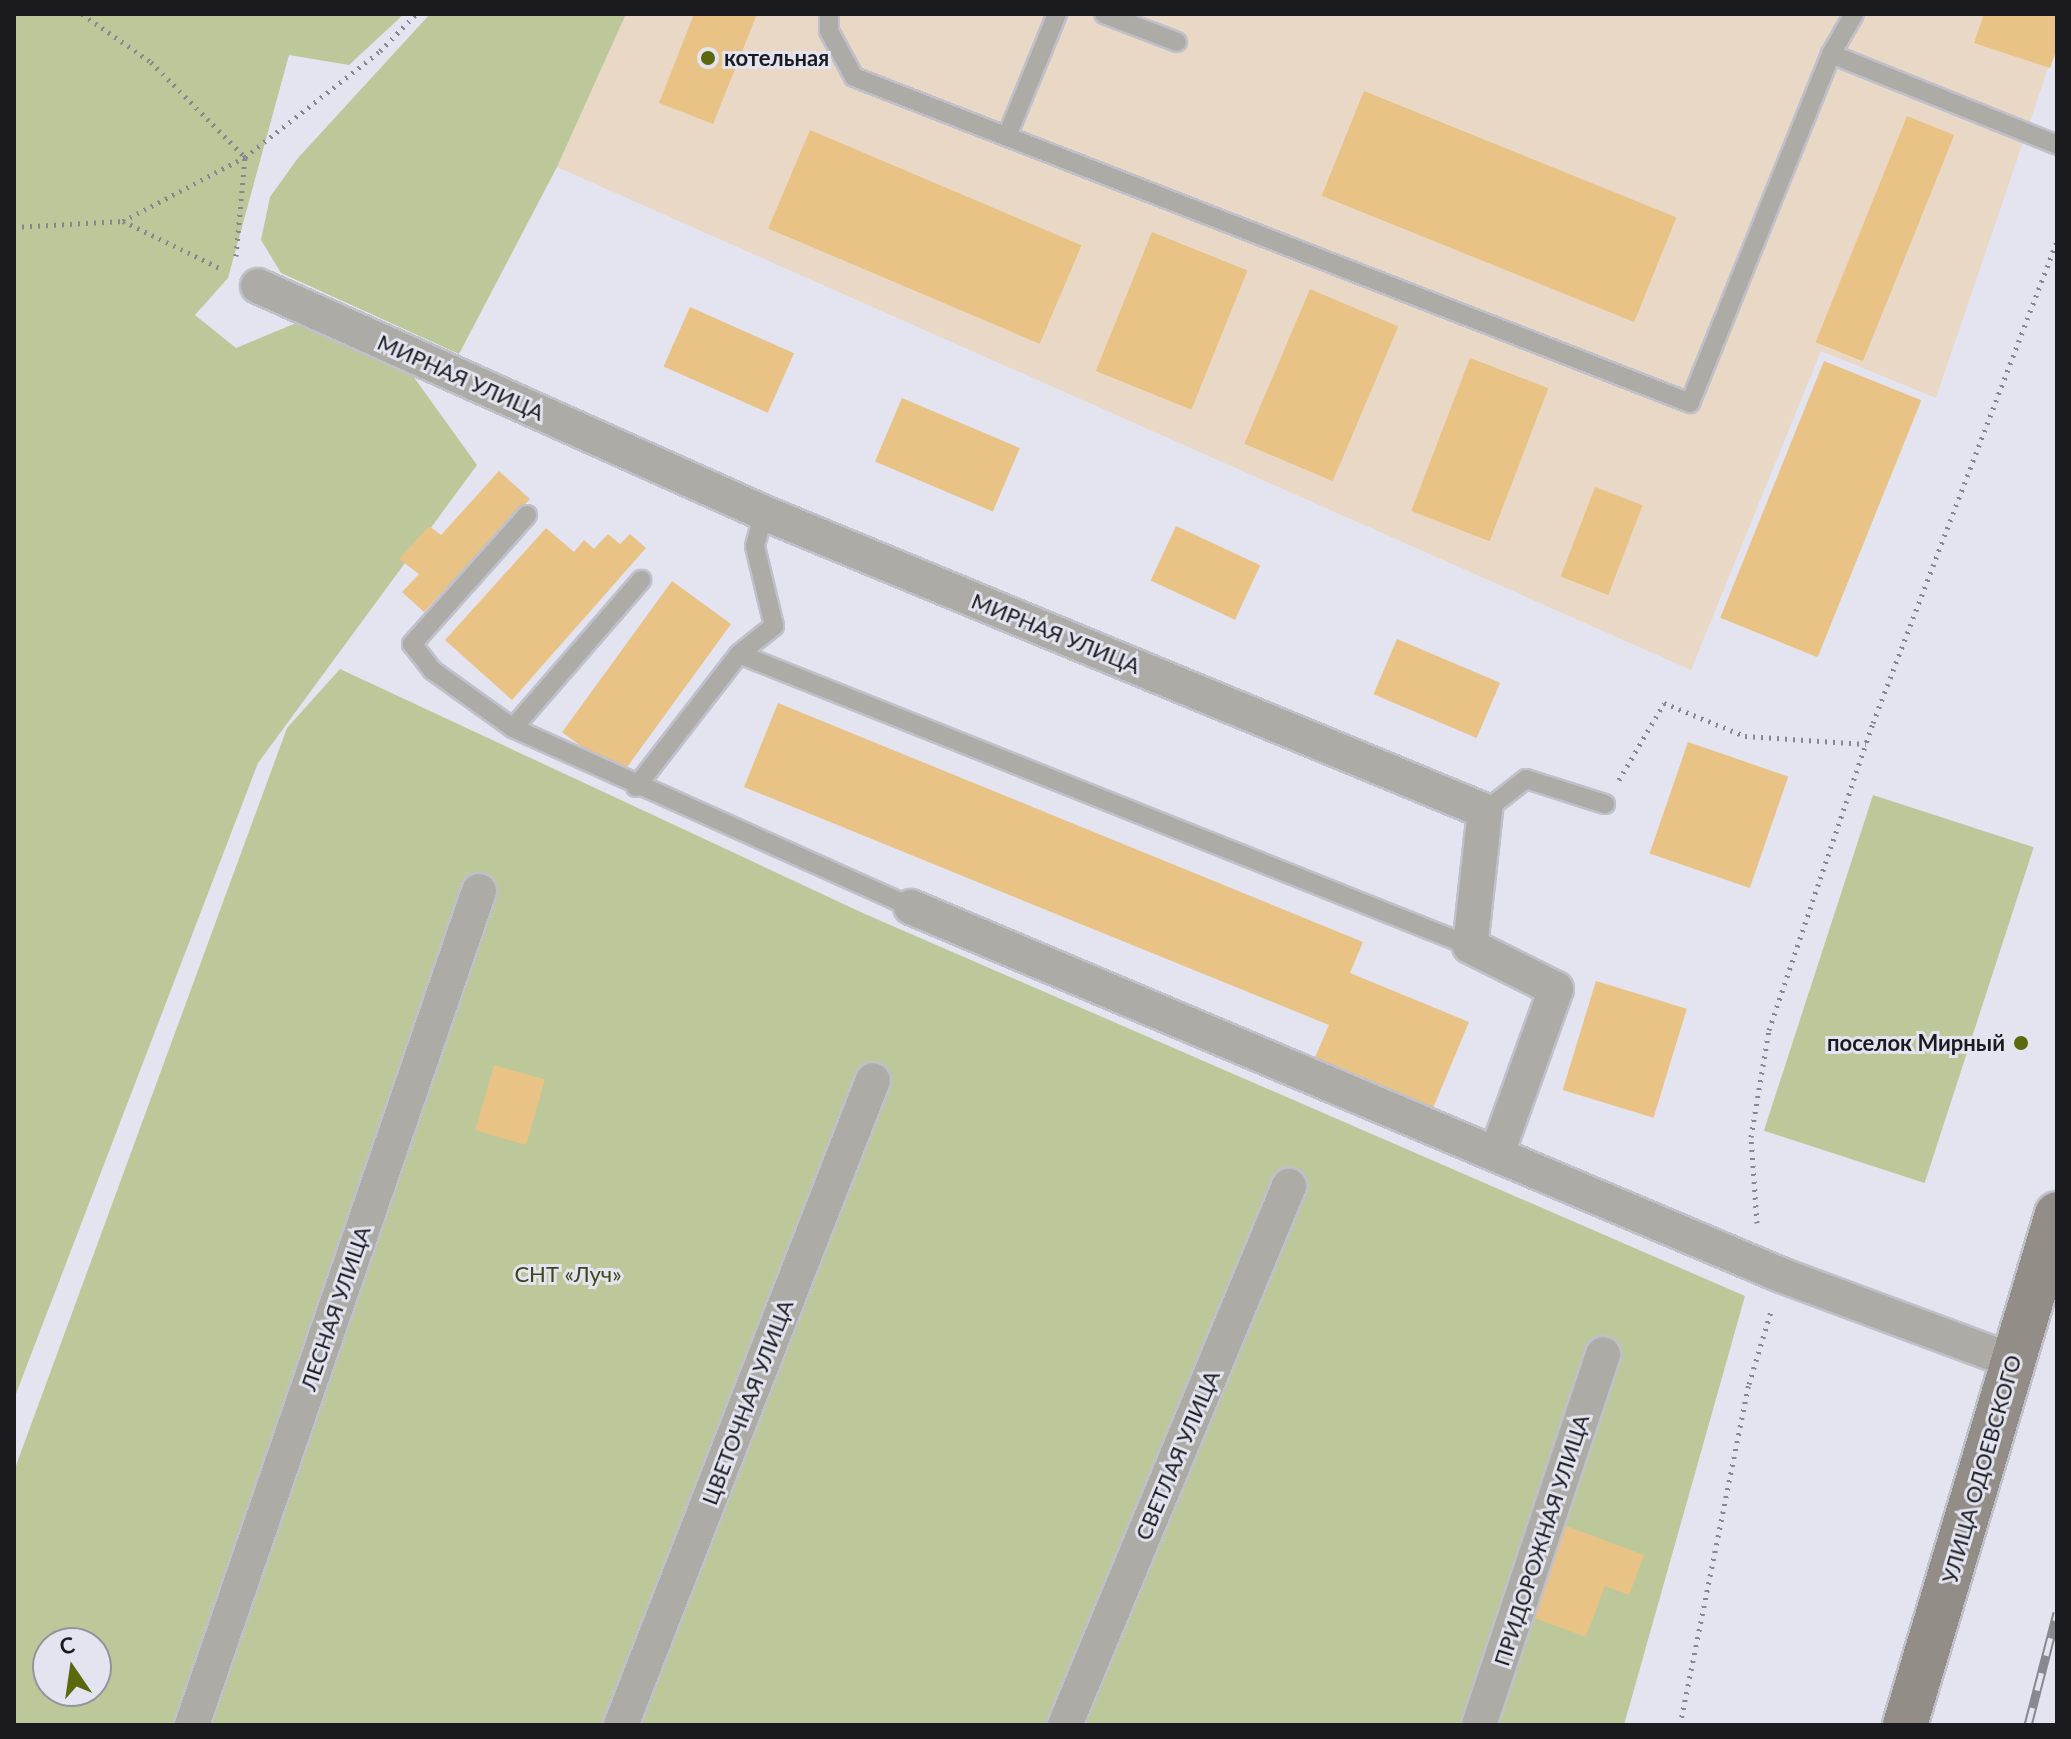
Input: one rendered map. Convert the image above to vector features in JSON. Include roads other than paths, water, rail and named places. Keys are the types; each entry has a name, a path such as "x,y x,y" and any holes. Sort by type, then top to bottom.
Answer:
{"street":[{"name":"МИРНАЯ УЛИЦА","path":"258,286 764,513 1485,811"},
{"path":"1485,811 1470,946 1556,989 1497,1153"},
{"name":"ЛЕСНАЯ УЛИЦА","path":"192,1725 479,891"},
{"path":"911,907 1773,1272 2012,1361"},
{"name":"ЦВЕТОЧНАЯ УЛИЦА","path":"621,1725 873,1080"},
{"name":"СВЕТЛАЯ УЛИЦА","path":"1065,1725 1289,1186"},
{"name":"УЛИЦА ОДОЕВСКОГО","path":"1905,1725 2057,1214"},
{"name":"ПРИДОРОЖНАЯ УЛИЦА","path":"1479,1725 1603,1354"}],"lane":[{"path":"829,14 829,31 854,77 1690,403 1831,54 1854,14"},
{"path":"1007,136 1057,14"},
{"path":"1104,14 1177,42"},
{"path":"1831,54 2057,145"},
{"path":"636,787 739,654 774,626 755,546 764,513"},
{"path":"527,515 412,644 432,670 513,728 636,787 911,907"},
{"path":"513,728 641,580"},
{"path":"739,654 1470,946"},
{"path":"1485,811 1526,779 1605,804"}],"railway":[{"path":"2028,1725 2057,1613"}],"place":[{"name":"котельная","path":"708,58"},
{"name":"поселок Мирный","path":"2021,1043"}],"park label":[{"name":"СНТ «Луч»","path":"568,1274"}]}
